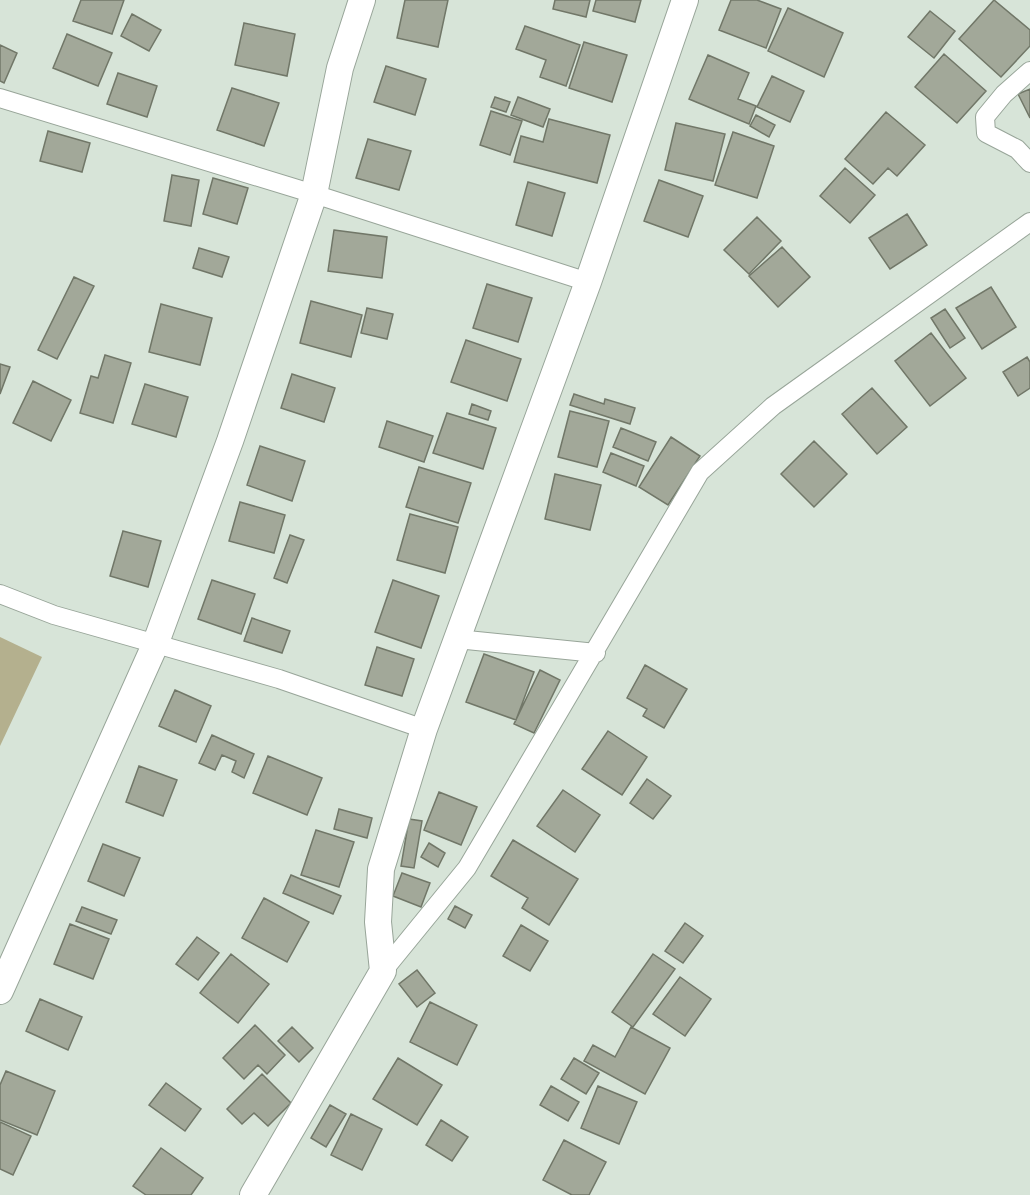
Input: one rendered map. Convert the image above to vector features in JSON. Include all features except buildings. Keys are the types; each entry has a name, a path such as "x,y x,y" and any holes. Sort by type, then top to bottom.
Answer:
{"street":[{"path":"0,991 155,645 230,441 314,194 340,68 362,0"},
{"path":"383,971 378,922 381,869 424,729 588,282 685,0"},
{"path":"1030,71 1004,94 985,117 986,133 1017,149 1030,163"},
{"path":"0,98 314,194 588,282"},
{"path":"253,1195 383,971 467,868 596,653 700,472 773,406 1030,222"},
{"path":"0,594 54,615 279,679 424,729"},
{"path":"457,639 596,653"}],"shaded area":[{"path":"0,637 42,657 0,746"}]}
